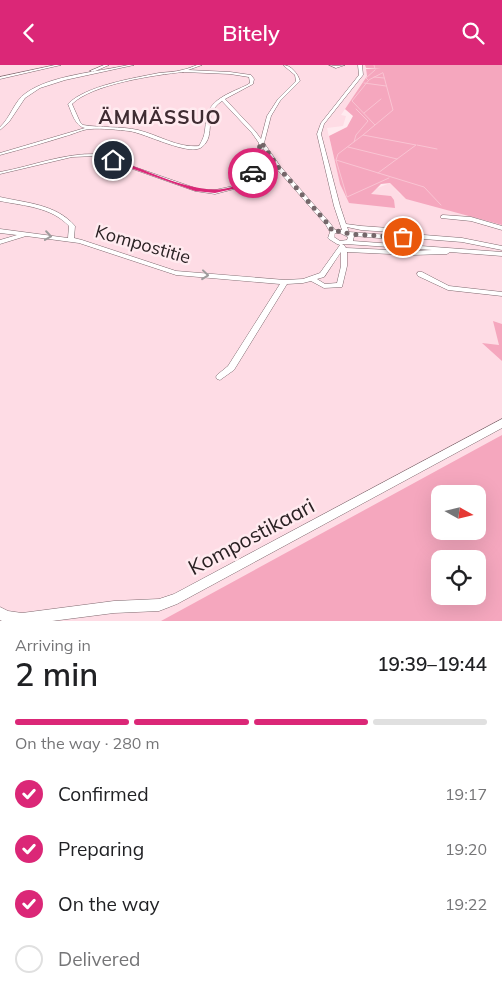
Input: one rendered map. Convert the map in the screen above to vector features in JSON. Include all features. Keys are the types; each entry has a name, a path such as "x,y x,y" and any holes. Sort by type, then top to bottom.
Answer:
{"street":[{"path":"0,79 59,65"},
{"path":"77,78 107,65"},
{"path":"0,129 11,119 22,99 29,93 47,85 132,65"},
{"path":"183,71 200,65"},
{"path":"0,173 22,171 58,159 90,154 152,173 197,190 215,192 240,186 248,180 254,171 269,116 279,100 298,81 297,75 284,65"},
{"path":"331,65 336,67 343,65"},
{"path":"344,245 340,285 324,285 313,279 326,271 330,262 344,245 351,239 342,221 319,134 320,128 361,75 360,65"},
{"path":"183,71 238,73 250,76 252,80 248,86 223,99 211,109 208,134 200,147 180,147 142,132 82,126 78,122 70,104 72,100 81,94 162,73 183,71"},
{"path":"223,99 261,142 274,163 335,231 502,248"},
{"path":"0,154 91,128"},
{"path":"0,199 40,208 66,219 72,226 71,239"},
{"path":"443,217 476,221 502,228"},
{"path":"342,221 330,236 332,242 344,245 435,253 468,251 502,254"},
{"path":"342,221 361,228 403,231 424,237 462,240 502,248"},
{"name":"Kompostitie","path":"0,231 71,239 176,273 285,282 313,279"},
{"path":"0,242 27,234"},
{"path":"330,251 330,262"},
{"path":"420,274 448,288 502,294"},
{"path":"220,377 232,367 285,282"},
{"name":"Kompostikaari","path":"0,613 6,617 22,619 114,607 158,605 177,598 502,423"}],"shaded area":[{"path":"0,65 365,65 367,76 341,115 346,116 343,126 327,128 340,184 375,189 390,183 400,194 502,225 502,621 0,621"},
{"path":"365,65 502,65 502,225 406,199 390,183 381,184 371,194 391,196 394,200 395,208 349,203 340,184 329,136 347,127 353,116 345,109 367,76 366,69 381,69 366,68"},
{"path":"493,321 502,324 502,361 482,343 499,345"},
{"path":"502,435 502,621 161,621"}],"waterway":[{"path":"374,65 375,69"},
{"path":"368,80 366,78 375,70"},
{"path":"375,77 383,73 393,110 375,125"},
{"path":"366,83 375,77"},
{"path":"375,77 384,78"},
{"path":"366,83 386,86"},
{"path":"366,83 352,101 375,125"},
{"path":"364,113 381,99"},
{"path":"354,142 356,135 368,121 356,109"},
{"path":"363,135 375,125"},
{"path":"354,142 363,135"},
{"path":"363,135 416,145 397,159"},
{"path":"336,160 338,154 354,142"},
{"path":"417,145 437,149"},
{"path":"348,147 397,159"},
{"path":"378,173 397,159"},
{"path":"336,160 378,173"},
{"path":"336,160 347,197 389,178"},
{"path":"378,173 424,187 441,205"}],"way so far":[{"path":"253,173 261,142 278,167 333,232 341,231 349,234 403,237"}],"district":[{"name":"ÄMMÄSSUO","path":"160,117"}],"route":[{"path":"113,160 197,190 215,192 240,186 253,173"}]}
